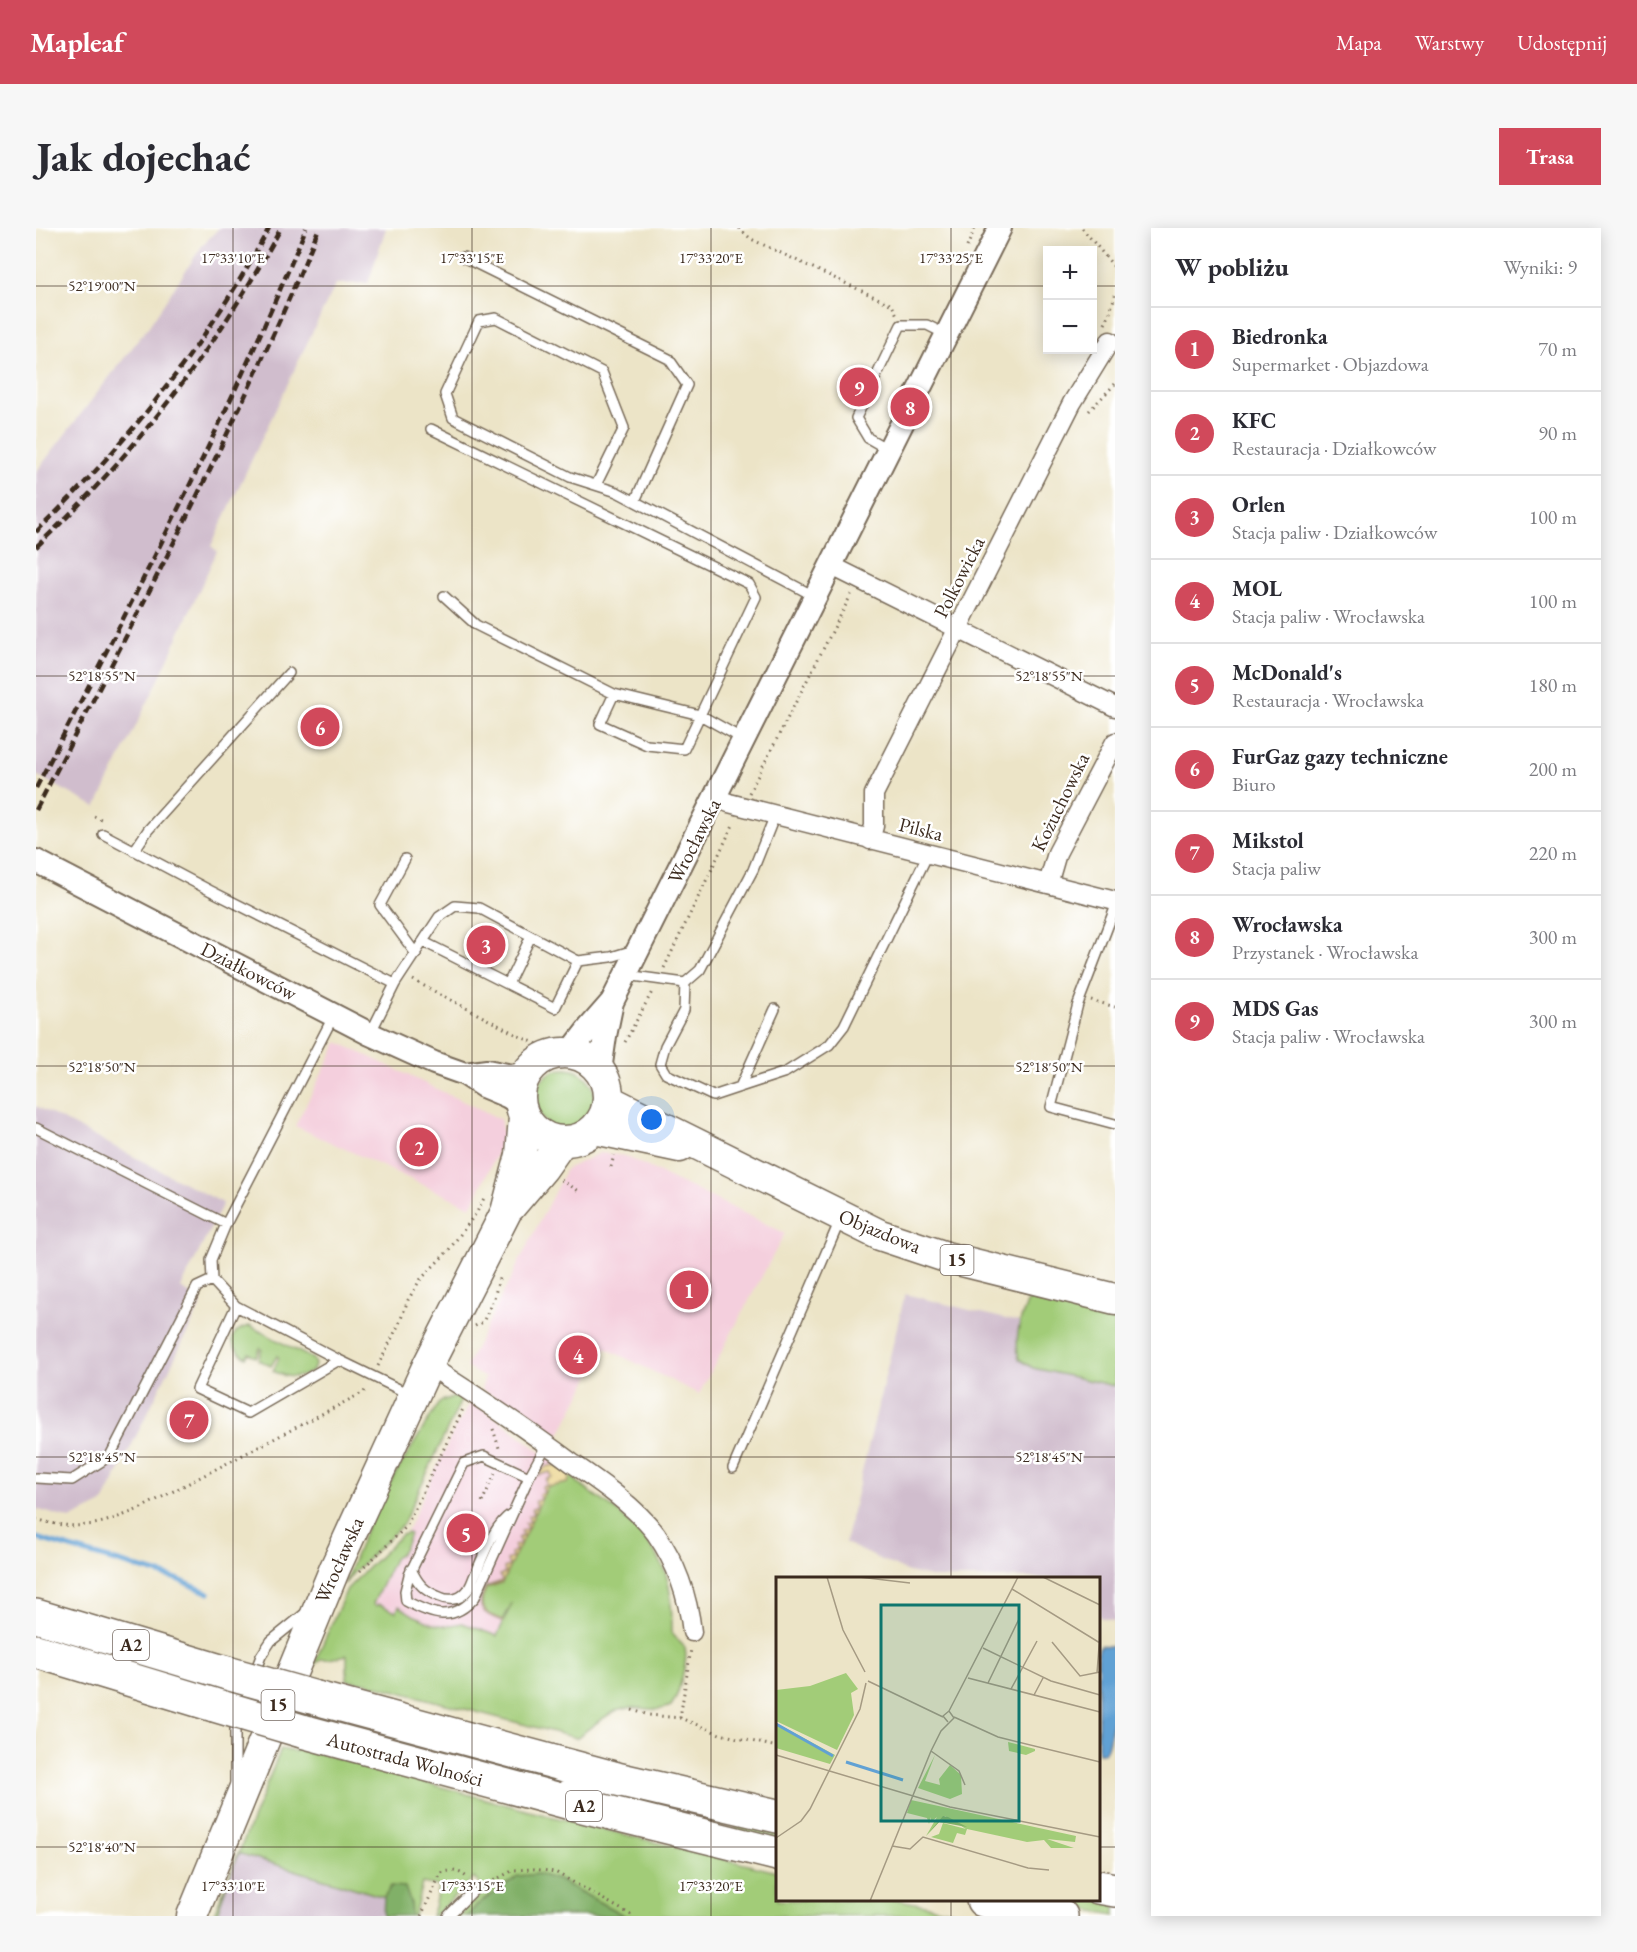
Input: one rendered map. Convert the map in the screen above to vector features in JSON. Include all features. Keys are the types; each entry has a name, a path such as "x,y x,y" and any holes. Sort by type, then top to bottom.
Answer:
{"highway":[{"name":"Autostrada Wolności","path":"36,1616 227,1673 460,1738 776,1816"},
{"name":"Autostrada Wolności","path":"36,1651 302,1731 446,1771 776,1854"},
{"path":"1100,1887 1115,1890"},
{"path":"992,1901 1061,1916"}],"main road":[{"path":"522,1110 531,1126 540,1134 562,1141 574,1141 585,1136 595,1129 606,1111 607,1085 600,1071 587,1059 556,1050 557,1054 533,1066 532,1061"},
{"name":"15","path":"522,1110 520,1091 532,1061"},
{"name":"Objazdowa","path":"608,1100 880,1235 946,1257 1115,1299"},
{"name":"Wrocławska","path":"192,1916 321,1600 428,1365 497,1201 520,1155 522,1110"},
{"name":"Objazdowa","path":"595,1129 724,1156"},
{"name":"Wrocławska","path":"497,1201 543,1167 562,1141"}],"street":[{"name":"Wrocławska","path":"556,1050 590,1027 612,1002 1000,228"},
{"name":"Polkowicka","path":"870,840 874,826 874,794 1072,403 1110,341"},
{"path":"832,566 1115,707"},
{"name":"Kożuchowska","path":"1048,884 1057,853 1115,742"},
{"name":"Pilska","path":"716,798 870,840 1115,901"},
{"name":"Działkowców","path":"36,861 370,1034 434,1063 465,1074 483,1086 507,1096 522,1110"},
{"name":"Wrocławska","path":"600,1071 604,1036 612,1002"},
{"name":"Działkowców","path":"465,1074 487,1071 512,1076 532,1061"},
{"path":"428,1365 472,1392 547,1444 625,1503 655,1533 674,1563 680,1578 692,1632"}],"lane":[{"path":"464,257 669,359 687,385 634,501"},
{"path":"596,485 624,428 602,372 496,318 479,321 445,394 453,418 570,477 618,492 816,597"},
{"path":"889,450 868,438 856,418 901,325 927,325 947,335"},
{"path":"431,429 749,584 756,597 684,749 647,745 600,724 614,694"},
{"path":"444,596 476,625 614,694 700,715 745,740"},
{"path":"134,851 148,831 290,673"},
{"path":"626,975 684,983 700,970 753,870 775,815"},
{"path":"103,834 395,984"},
{"path":"684,983 684,1010 664,1046 660,1064 666,1074 713,1096 786,1072 829,1045 844,1026 928,854"},
{"path":"405,859 380,905 416,954"},
{"path":"370,1034 395,984 439,917 455,906 479,908 578,961 611,957 640,949"},
{"path":"1115,908 1081,998 1051,1107 1115,1124"},
{"path":"508,984 531,936"},
{"path":"423,942 555,1008 578,961"},
{"path":"740,1087 775,1009"},
{"path":"334,1015 226,1224 211,1260 212,1280 236,1306 413,1396"},
{"path":"36,1128 226,1224"},
{"path":"733,1468 842,1216"},
{"path":"36,1478 72,1480 110,1456 198,1287 212,1280"},
{"path":"236,1306 197,1389 248,1413 339,1360"},
{"path":"529,1477 484,1456 464,1463 411,1569 405,1591 406,1601 437,1615 456,1612 475,1597 529,1477 547,1444"},
{"path":"411,1569 420,1586 428,1592 443,1599 458,1598 467,1592 501,1522 513,1513"},
{"path":"460,1738 535,1767"},
{"path":"446,1771 523,1780"},
{"path":"556,1780 611,1794"},
{"path":"645,1796 735,1807"},
{"path":"644,1810 722,1841"},
{"path":"448,1916 472,1892"}],"path":[{"path":"739,228 751,238 892,305 901,325"},
{"path":"1082,228 1115,268"},
{"path":"1110,341 1100,334 1109,316 1115,295"},
{"path":"1081,998 1115,1007"},
{"path":"532,1061 556,1050"},
{"path":"543,1167 579,1191"},
{"path":"36,1519 70,1526 87,1526 110,1521 141,1509 364,1392 420,1280 448,1251 477,1212 497,1201"},
{"path":"471,1329 483,1322 500,1282 501,1270"},
{"path":"358,1573 406,1527 472,1392"},
{"path":"462,1409 470,1414"},
{"path":"485,1425 493,1430 500,1449"},
{"path":"482,1502 495,1474"},
{"path":"680,1718 692,1632"},
{"path":"632,1710 657,1716 680,1718 720,1734 776,1746"},
{"path":"421,1916 441,1873 451,1870 461,1873 470,1880 472,1892 514,1870 534,1869 555,1872 633,1916"}],"shaded area":[{"path":"219,228 386,228 368,283 336,284 211,546 217,551 158,681 96,807 36,775 36,472 149,326 202,246"},
{"path":"338,1042 500,1119 504,1139 471,1207 295,1126"},
{"path":"36,1106 223,1203 181,1288 202,1303 103,1503 70,1519 36,1509"},
{"path":"600,1153 625,1156 785,1233 699,1394 605,1348 559,1436 481,1389 485,1378 466,1367 566,1169"},
{"path":"905,1294 1115,1346 1115,1621 1100,1617 1100,1577 931,1577 908,1572 845,1543"},
{"path":"471,1402 503,1423 571,1475 493,1643 373,1604 455,1428"},
{"path":"238,1853 384,1897 383,1916 216,1916"}],"green space":[{"path":"565,1069 582,1074 590,1082 595,1099 590,1116 582,1124 565,1129 548,1124 540,1116 535,1099 540,1082 548,1074"},
{"path":"1030,1298 1115,1321 1115,1386 1033,1368 1019,1359 1017,1343 1019,1327"},
{"path":"250,1326 313,1359 315,1365 313,1370 298,1377 289,1376 273,1371 279,1358 277,1356 271,1366 258,1360 262,1349 260,1348 256,1357 249,1353 246,1357 240,1353 233,1344 234,1335 242,1328"},
{"path":"456,1397 462,1398 403,1524 353,1573 344,1585 373,1511 438,1404"},
{"path":"571,1475 580,1485 614,1509 639,1532 654,1551 665,1571 670,1594 672,1632 683,1644 685,1651 682,1677 671,1706 657,1709 632,1707 620,1709 576,1738 347,1680 347,1655 321,1659 313,1666 347,1589 401,1535 408,1533 410,1534 406,1545 394,1559 373,1604 396,1612 399,1606 433,1624 446,1626 462,1623 497,1636 512,1603 503,1620 491,1615 482,1606 486,1588 502,1583 547,1487 567,1483"},
{"path":"318,1709 453,1747 449,1762 313,1724"},
{"path":"297,1747 529,1811 776,1872 776,1901 905,1901 977,1916 625,1916 558,1880 477,1905 467,1916 458,1916 485,1891 474,1878 434,1916 431,1916 438,1886 422,1883 414,1916 411,1916 391,1886 384,1897 239,1853 281,1749 295,1752"},
{"path":"738,1818 776,1827 776,1843 735,1833"},
{"path":"234,1864 216,1916 213,1916"},
{"path":"538,1874 558,1880 625,1916 467,1916 477,1905 518,1876"},
{"path":"391,1886 405,1887 410,1902 411,1916 383,1916 384,1897"},
{"path":"1042,1901 1115,1901 1115,1915"}],"sand":[{"path":"559,1465 571,1475 568,1483 547,1487 502,1583 486,1588 482,1606 487,1612 503,1621 496,1619 482,1610 481,1600 482,1594 485,1587 502,1581 500,1575 505,1573 504,1568 509,1566 507,1560 512,1558 511,1553 516,1551 514,1546 520,1544 518,1538 523,1536 521,1531 527,1529 525,1523 530,1522 528,1516 534,1514 532,1509 537,1507 535,1501 540,1500 539,1494 544,1492 542,1487 547,1485 546,1480 552,1477 550,1472 539,1475 547,1467"}],"water":[{"path":"1100,1645 1115,1647 1115,1713 1104,1753 1100,1752"}],"waterway":[{"path":"36,1538 177,1579 209,1593"}],"railway":[{"path":"36,532 103,463 164,389 220,311 269,228"},
{"path":"36,547 107,475 171,398 230,315 281,228"},
{"path":"36,788 211,441 276,300 306,228"},
{"path":"36,810 220,450 319,228"}],"place":[{"name":"MDS Gas","path":"859,387"},
{"name":"Wrocławska","path":"910,407"},
{"name":"FurGaz gazy techniczne","path":"320,727"},
{"name":"Orlen","path":"486,945"},
{"name":"KFC","path":"419,1147"},
{"name":"Biedronka","path":"689,1290"},
{"name":"MOL","path":"578,1355"},
{"name":"Mikstol","path":"189,1420"},
{"name":"McDonald's","path":"466,1533"}]}
